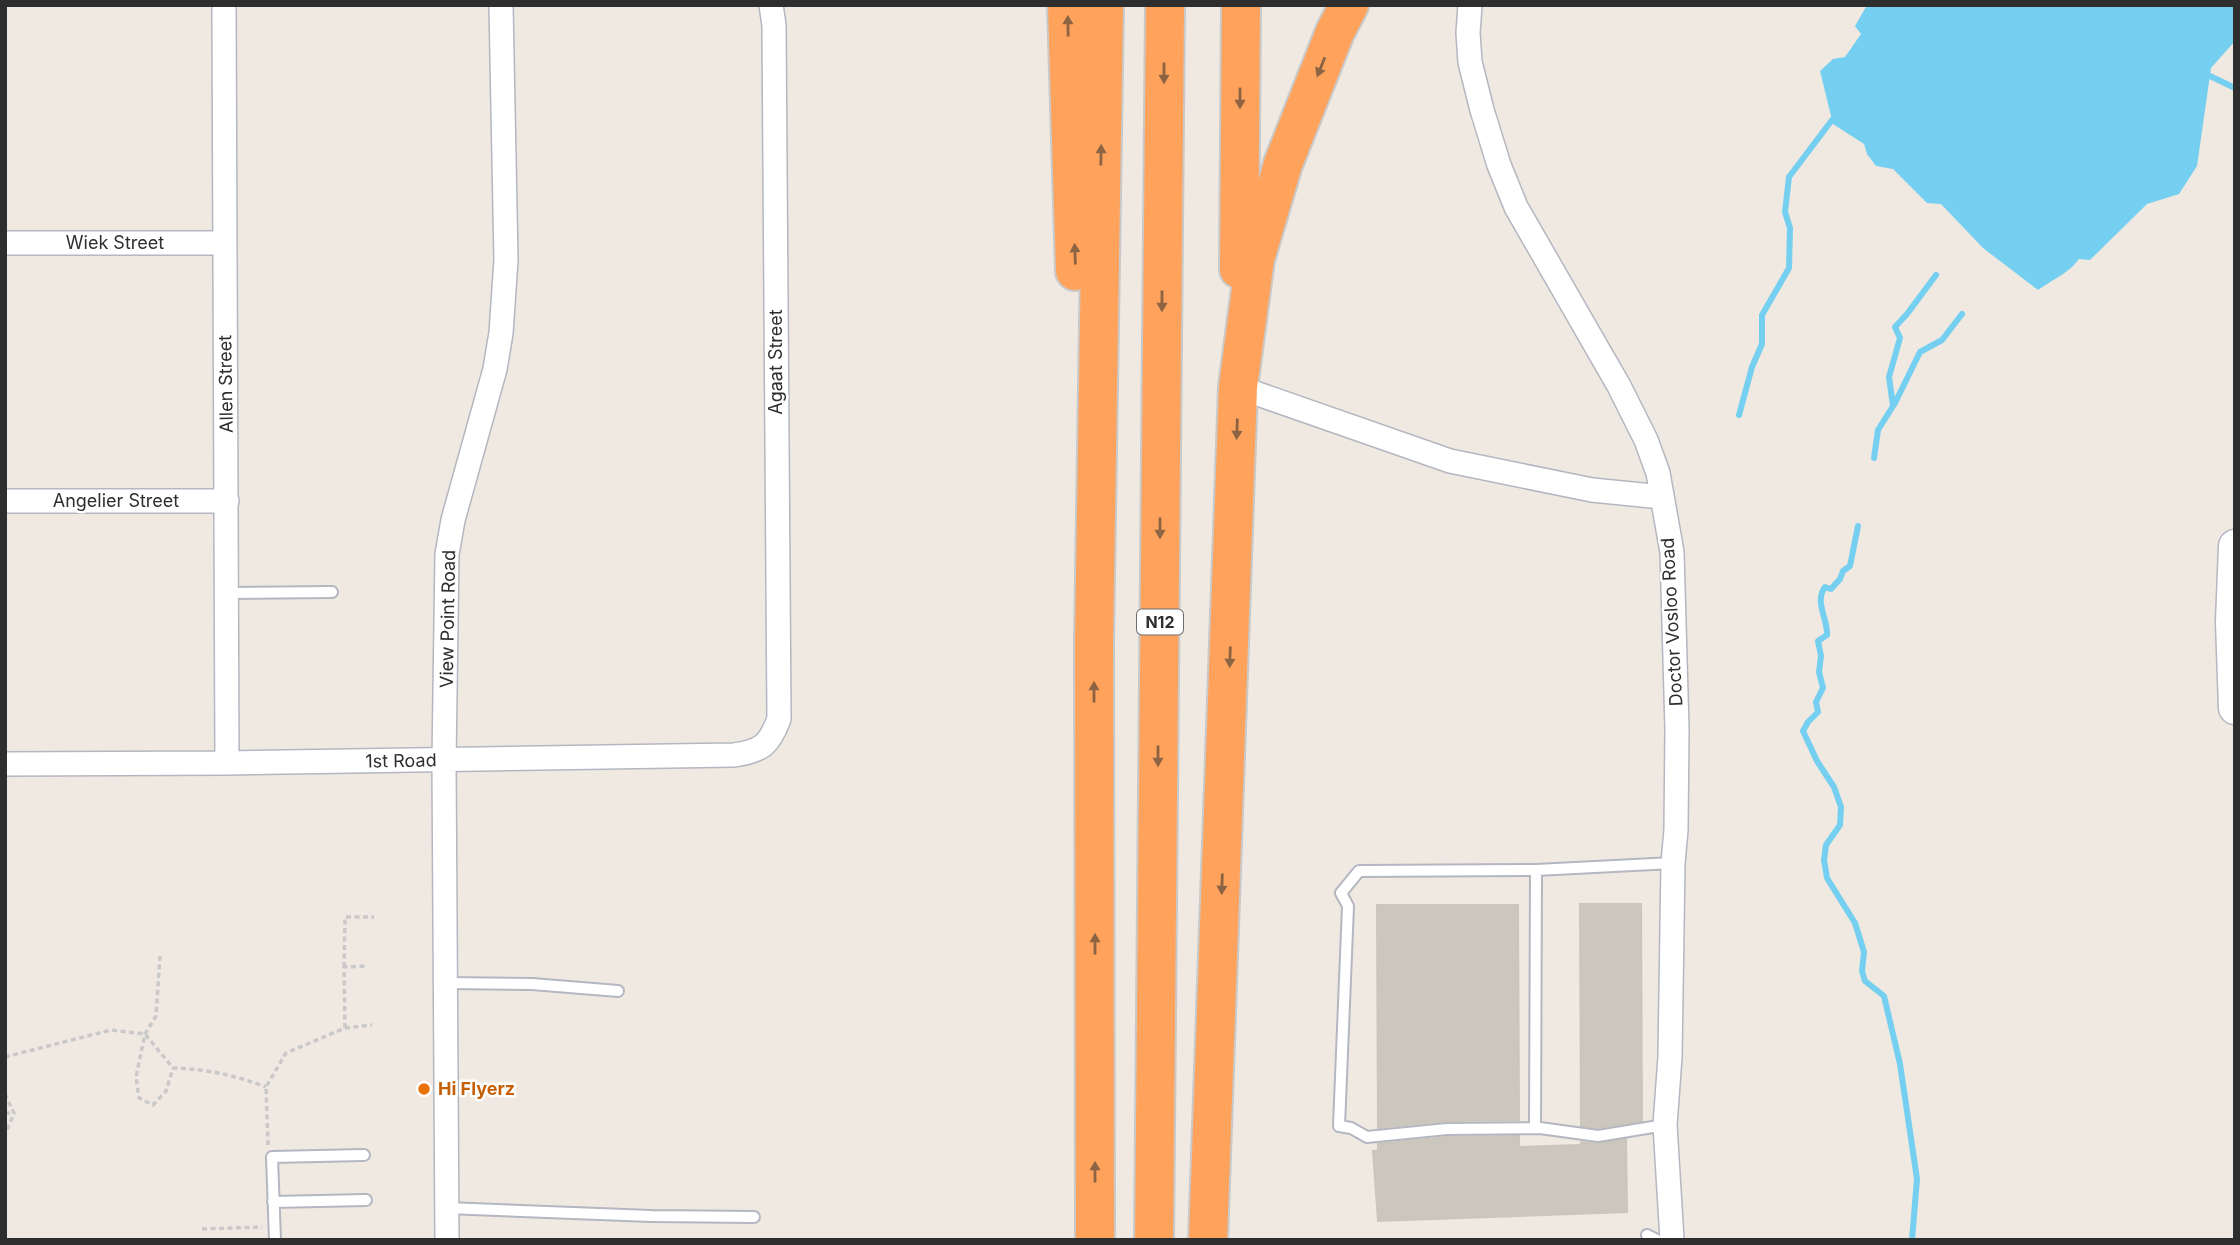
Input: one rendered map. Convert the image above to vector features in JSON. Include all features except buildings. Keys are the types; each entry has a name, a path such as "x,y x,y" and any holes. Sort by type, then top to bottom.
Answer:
{"highway":[{"path":"1067,5 1077,335 1094,640"},
{"path":"1095,1240 1094,640 1104,5"},
{"name":"N12","path":"1154,1240 1165,5"},
{"path":"1208,1240 1238,387 1241,5"},
{"path":"1238,387 1255,259 1283,164 1335,32 1349,5"}],"main road":[{"path":"2235,546 2232,622 2235,708"}],"street":[{"name":"Allen Street","path":"224,5 227,763"},
{"name":"View Point Road","path":"447,1240 444,761 447,554 453,520 495,369 504,299 506,260 501,5"},
{"name":"Agaat Street","path":"771,5 774,25 779,719"},
{"name":"Doctor Vosloo Road","path":"1470,5 1470,62 1499,165 1516,207 1634,414 1658,473 1672,552 1677,742 1676,830 1673,863 1670,1058 1665,1125 1672,1240"},
{"name":"Wiek Street","path":"5,243 225,243"},
{"path":"1238,387 1450,461 1592,490 1662,497"},
{"name":"Angelier Street","path":"5,501 227,501"},
{"name":"1st Road","path":"5,764 444,761 734,755 753,752 764,745 772,736 779,719"}],"lane":[{"path":"227,593 332,592"},
{"path":"1665,1125 1598,1136 1535,1128 1447,1129 1367,1137 1350,1128 1339,1126 1348,906 1341,893 1359,871 1536,870 1673,863"},
{"path":"1535,1128 1536,870"},
{"path":"445,982 532,984 618,991"},
{"path":"275,1240 272,1157 365,1155"},
{"path":"273,1202 366,1200"},
{"path":"447,1208 638,1216 754,1217"}],"path":[{"path":"345,1028 345,917 374,917"},
{"path":"159,956 156,1016 145,1034 136,1077 139,1098 153,1105 166,1091 173,1068"},
{"path":"344,967 365,966"},
{"path":"272,1157 267,1141 266,1087 286,1053 345,1028 372,1025"},
{"path":"5,1057 111,1030 145,1034 173,1068 205,1069 232,1074 266,1087"},
{"path":"5,1094 15,1113"},
{"path":"5,1114 15,1113"},
{"path":"5,1135 15,1113"},
{"path":"202,1229 275,1227"}],"water":[{"path":"1867,5 2235,5 2235,41 2211,68 2197,166 2179,194 2147,204 2090,260 2079,259 2038,290 1983,248 1941,204 1927,203 1893,169 1876,166 1867,154 1864,144 1833,124 1820,71 1833,59 1845,57 1861,34 1855,26"}],"waterway":[{"path":"2210,76 2235,88"},
{"path":"1739,415 1752,367 1762,344 1762,315 1789,268 1790,228 1785,212 1789,177 1832,120"},
{"path":"1874,458 1878,430 1893,406 1889,377 1900,338 1895,327 1936,275"},
{"path":"1894,405 1920,352 1942,340 1962,314"},
{"path":"1858,526 1850,566 1843,571 1831,589 1825,587 1822,593 1821,605 1827,635 1818,641 1821,656 1819,672 1823,688 1816,702 1818,712 1803,731 1817,761 1834,787 1841,807 1840,825 1826,845 1824,860 1827,878 1855,923 1864,952 1862,971 1865,981 1884,996 1900,1064 1917,1179 1912,1240"}],"place":[{"name":"Hi Flyerz","path":"424,1089"}]}
